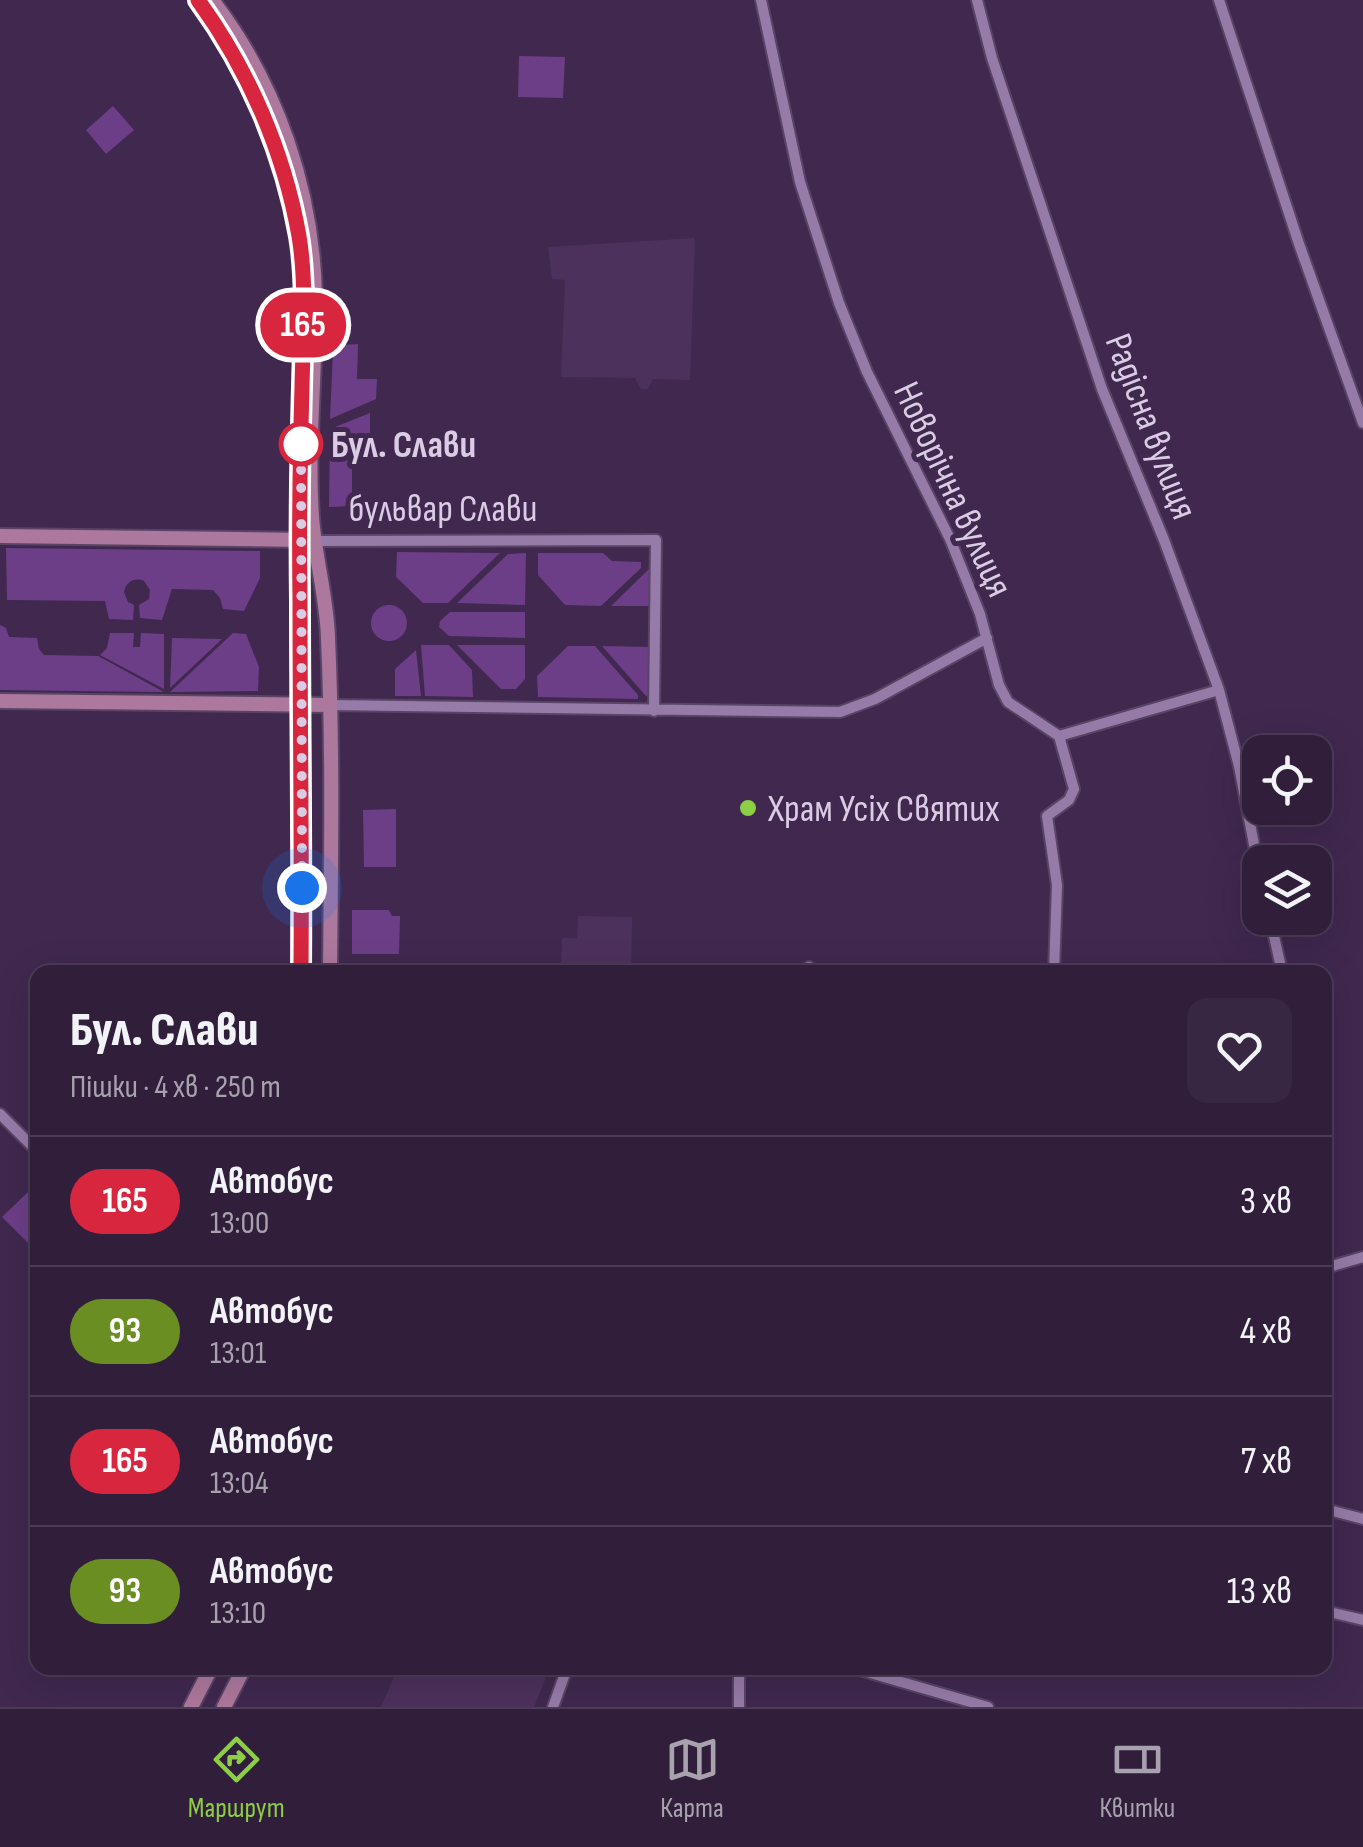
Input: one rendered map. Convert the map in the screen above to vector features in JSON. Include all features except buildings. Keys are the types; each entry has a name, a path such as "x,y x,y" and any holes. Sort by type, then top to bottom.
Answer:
{"main road":[{"path":"198,0 261,110 276,148 299,238 308,540 301,965"},
{"path":"212,0 235,32 278,114 304,200 315,293 312,517 308,540 328,634 330,965"},
{"name":"бульвар Слави","path":"0,536 308,540"},
{"path":"0,701 328,705"},
{"path":"191,1707 207,1675"},
{"path":"224,1707 240,1675"}],"street":[{"name":"Новорічна вулиця","path":"761,0 800,182 839,303 867,372 950,539 1008,702 1060,736"},
{"name":"Радісна вулиця","path":"977,0 992,58 1102,389 1164,540 1218,690 1239,766 1254,845"},
{"path":"1220,0 1363,423"},
{"name":"бульвар Слави","path":"308,540 656,540 654,710"},
{"path":"328,705 840,712 875,699 987,638"},
{"path":"1054,965 1057,885 1046,816 1068,800 1074,789 1060,736 1218,690"},
{"path":"1274,935 1280,965"},
{"path":"0,1114 30,1144"},
{"path":"1332,1263 1363,1257"},
{"path":"1332,1512 1363,1519"},
{"path":"1332,1613 1363,1620"},
{"path":"553,1707 564,1675"},
{"path":"738,1707 740,1675"},
{"path":"877,1675 988,1707"}],"shaded area":[{"path":"519,56 565,57 563,98 518,97"},
{"path":"113,106 134,130 106,154 86,130"},
{"path":"695,238 690,380 653,379 648,389 641,389 635,378 561,377 565,280 552,279 548,247"},
{"path":"358,344 357,379 377,379 376,399 330,419 333,351 342,345"},
{"path":"370,413 370,442 352,443 352,506 329,507 330,429"},
{"path":"6,548 260,551 260,578 244,611 223,609 213,590 172,589 162,620 140,618 139,605 149,599 150,590 144,581 134,580 124,592 134,605 133,620 109,619 105,601 7,600"},
{"path":"397,552 500,553 448,603 423,603 396,577"},
{"path":"526,553 525,605 457,603 508,554"},
{"path":"538,553 603,553 612,561 641,562 641,568 601,606 565,605 538,575"},
{"path":"650,568 650,606 611,606"},
{"path":"389,605 402,610 407,623 402,636 389,641 376,636 371,623 376,610"},
{"path":"450,612 525,612 525,638 449,636 439,627"},
{"path":"0,625 9,637 37,638 44,655 98,656 164,692 0,690"},
{"path":"110,633 134,633 133,647 140,647 141,633 164,634 164,689 100,655 107,648"},
{"path":"233,633 246,634 259,667 258,691 170,692"},
{"path":"172,638 222,639 170,688"},
{"path":"421,645 449,645 472,670 473,697 425,696"},
{"path":"457,645 525,645 525,679 516,689 501,689"},
{"path":"568,646 595,646 638,699 538,697 537,676"},
{"path":"602,646 650,647 649,695 646,696"},
{"path":"416,650 421,696 395,696 395,669"},
{"path":"396,809 396,867 364,867 363,810"},
{"path":"352,910 389,910 392,916 400,916 399,954 352,954"},
{"path":"578,916 632,917 631,965 561,965 562,938 577,938"},
{"path":"30,1192 30,1245 2,1217"},
{"path":"395,1675 547,1675 534,1707 381,1707"}],"bus line":[{"name":"165","path":"198,0 241,69 261,110 276,148 299,238 303,326 301,965"}],"place":[{"name":"Бул. Слави","path":"301,444"},
{"name":"Храм Усіх Святих","path":"748,808"}],"route":[{"path":"301,444 301,430 302,888"}]}
